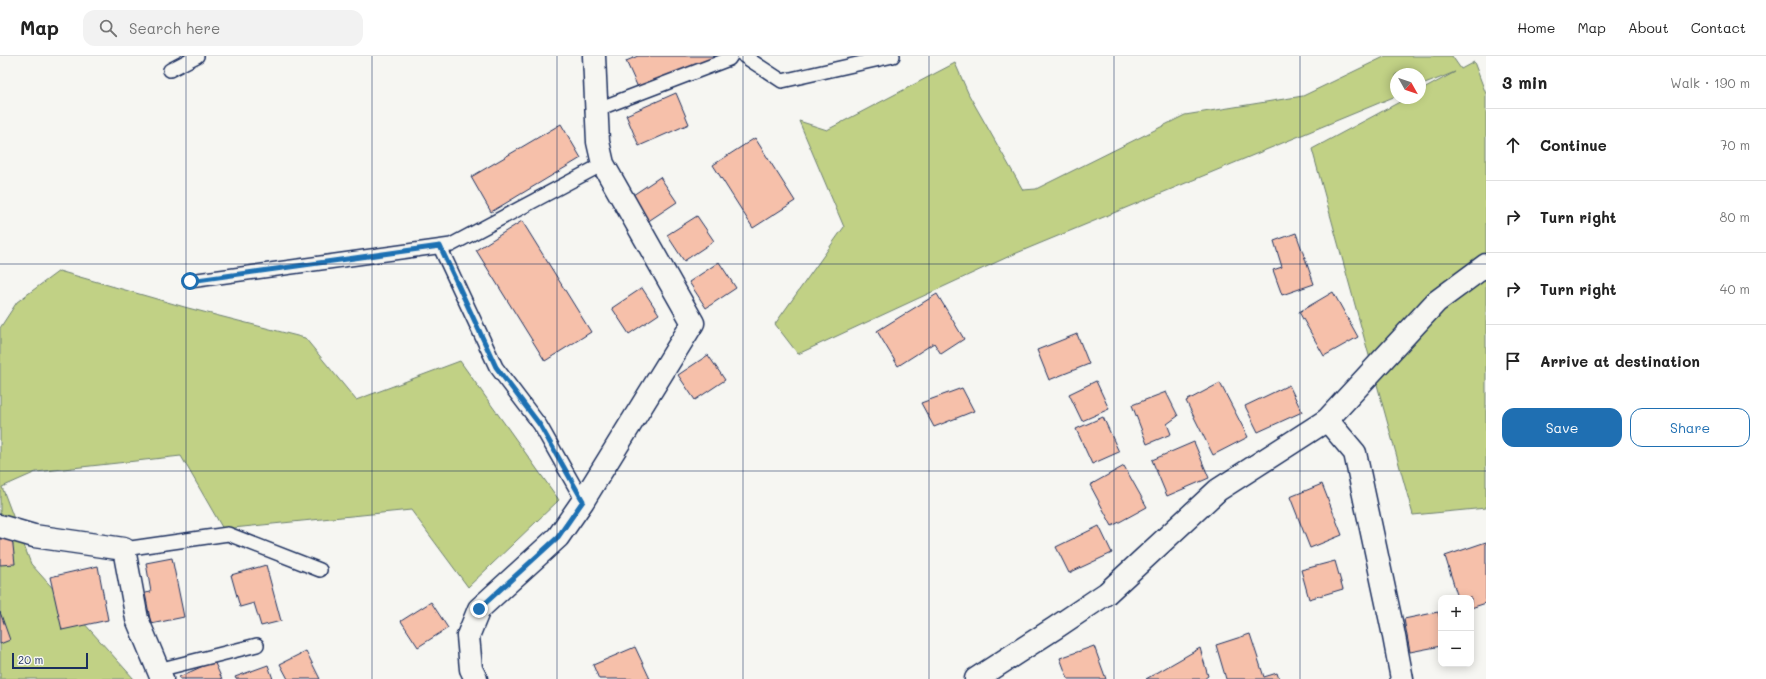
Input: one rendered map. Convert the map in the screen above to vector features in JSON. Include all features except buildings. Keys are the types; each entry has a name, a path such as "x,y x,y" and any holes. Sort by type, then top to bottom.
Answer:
{"street":[{"path":"476,679 471,670 468,636 479,609 558,537 583,501 693,323 603,164 598,142 598,109 594,56"},
{"path":"976,679 1056,628 1107,593 1218,490 1327,420 1436,302 1486,265"},
{"path":"1327,420 1355,453 1402,679"},
{"path":"0,526 34,536 124,549 137,619 160,674"}],"lane":[{"path":"170,70 196,56"},
{"path":"598,109 729,59 731,56"},
{"path":"744,56 782,81 893,56"},
{"path":"190,281 451,245 603,164"},
{"path":"440,246 496,367 540,425 583,501"},
{"path":"124,549 228,534 320,570"},
{"path":"160,674 257,645"}],"green space":[{"path":"1386,56 1452,56 1461,69 1474,62 1486,94 1486,508 1413,515 1312,149 1396,104 1426,104 1426,88 1455,72 1426,84 1426,68 1390,68 1390,98 1012,255 798,354 775,324 844,227 799,121 827,130 955,63 969,95 1023,190 1036,189 1185,115 1303,96"},
{"path":"59,271 188,308 305,338 356,400 460,361 559,500 468,587 411,510 223,529 181,456 36,472 2,487 31,564 134,679 0,679 0,328 17,302"}],"route":[{"path":"190,281 440,246 496,367 540,425 583,501 558,537 479,609"}]}
